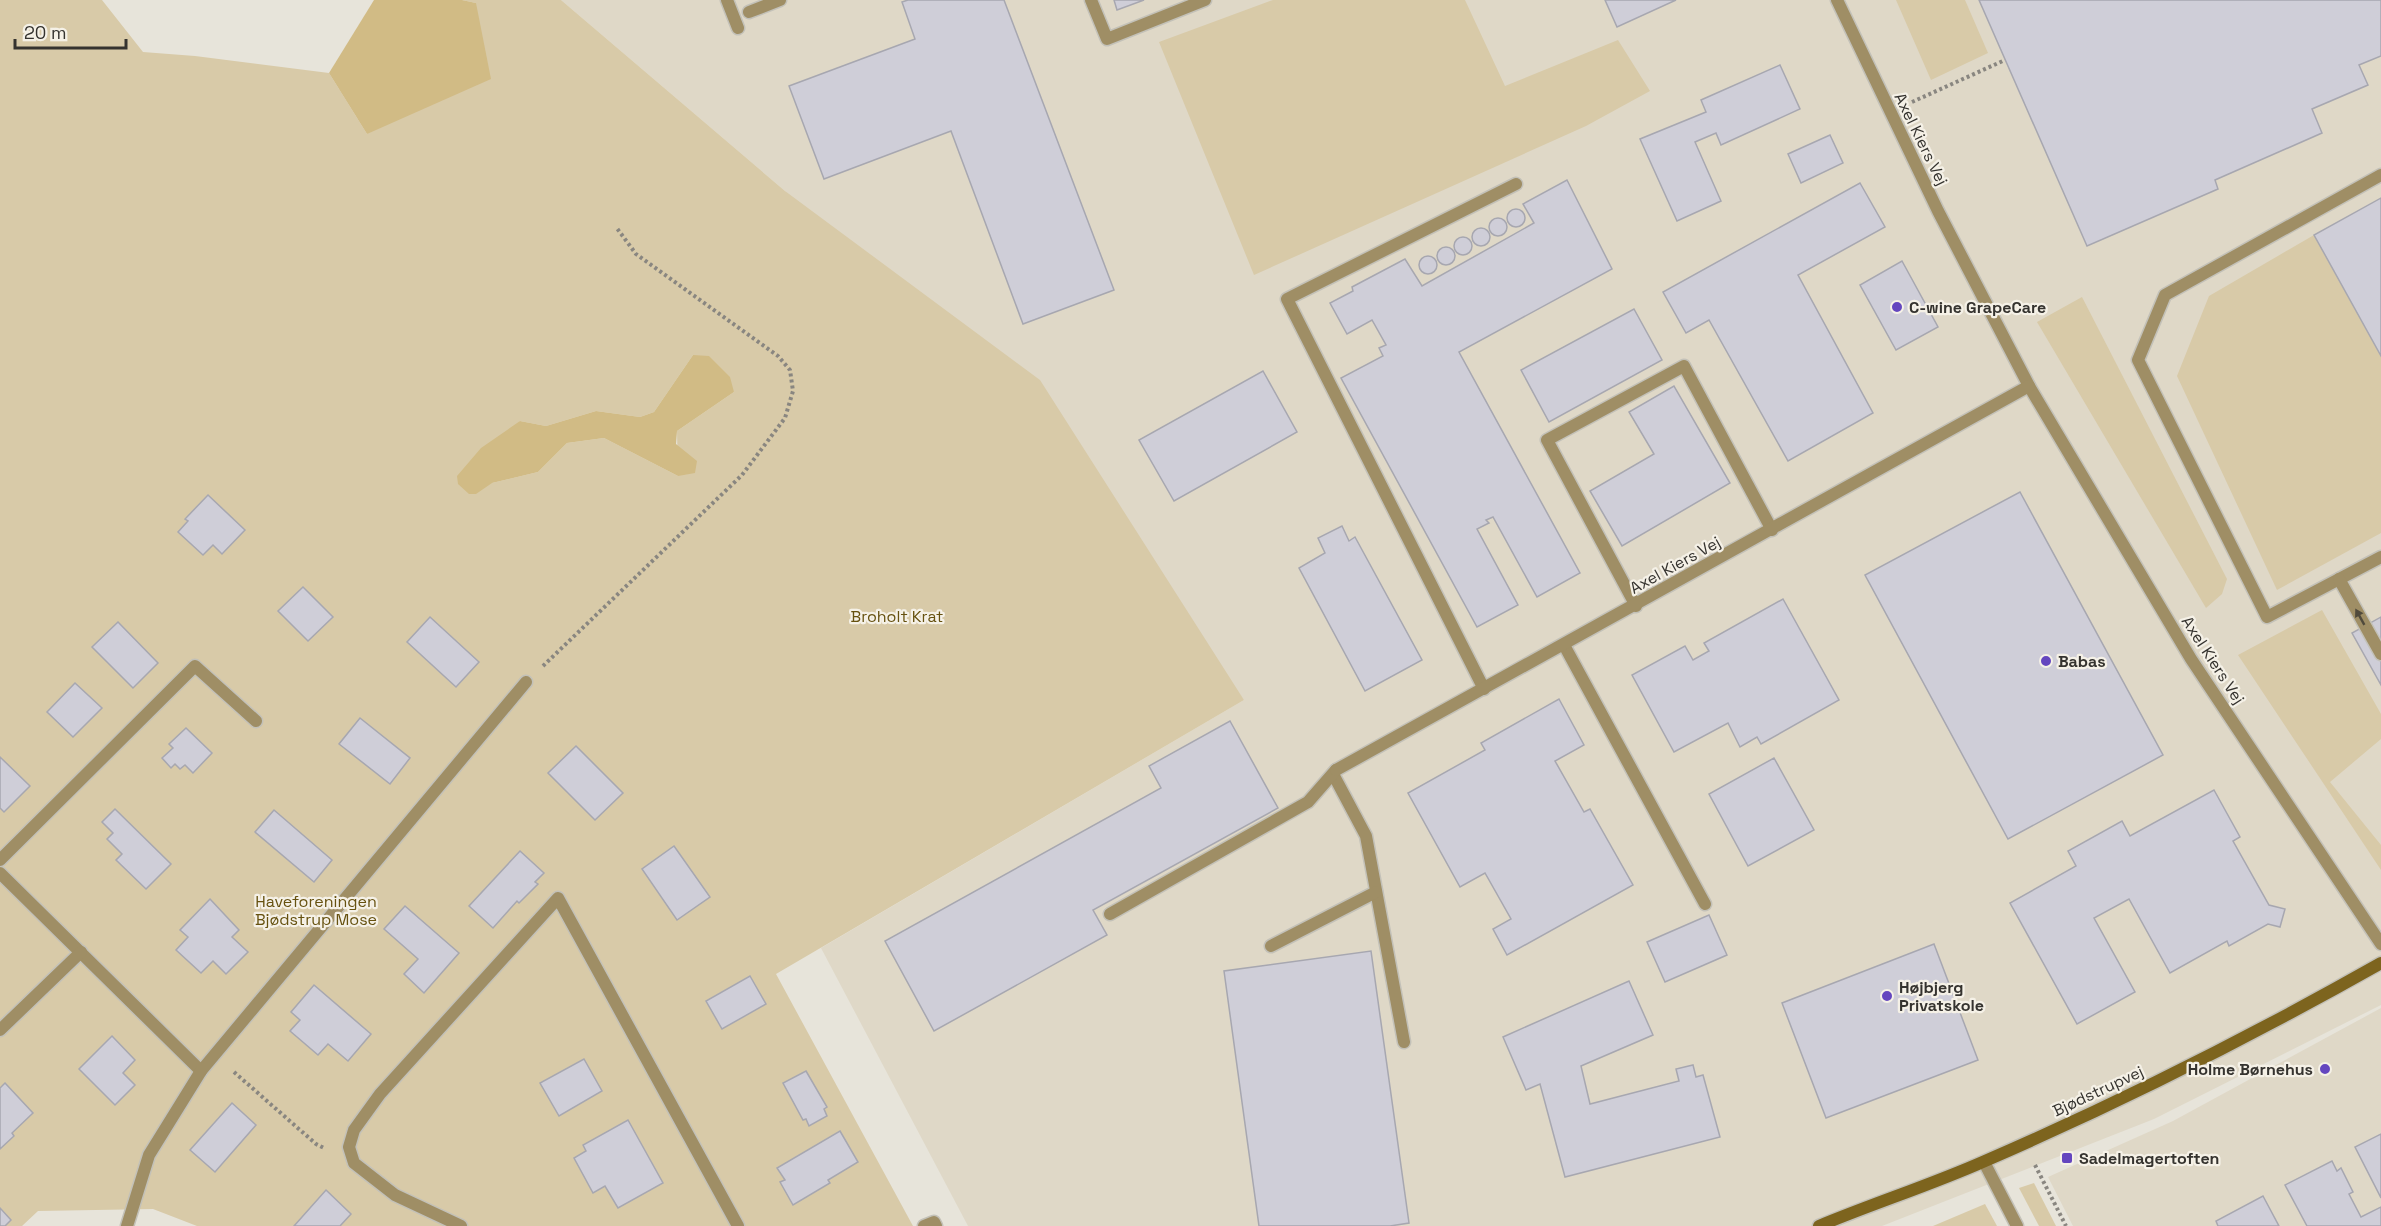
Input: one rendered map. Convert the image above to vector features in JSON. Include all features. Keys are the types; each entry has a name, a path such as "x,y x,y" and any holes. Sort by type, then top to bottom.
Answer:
{"street":[{"path":"727,0 738,28"},
{"path":"749,12 780,0"},
{"path":"1091,0 1107,39 1205,0"},
{"name":"Axel Kiers Vej","path":"1837,0 1889,113 2029,386 2191,659 2381,944"},
{"path":"2381,175 2165,295 2138,360 2267,617 2381,558"},
{"path":"1484,689 1287,299 1516,184"},
{"path":"1636,606 1547,440 1684,366 1772,530"},
{"name":"Axel Kiers Vej","path":"1110,914 1308,802 1334,772 2029,386"},
{"path":"2339,579 2381,654"},
{"path":"1564,645 1705,904"},
{"path":"0,860 195,666 256,722"},
{"path":"127,1226 149,1155 201,1071 526,682"},
{"path":"1334,772 1366,836 1404,1042"},
{"path":"0,873 201,1071"},
{"path":"1271,946 1376,892"},
{"path":"461,1226 395,1195 354,1163 349,1147 354,1130 380,1094 558,898 738,1226"},
{"path":"0,1030 81,952"},
{"name":"Bjødstrupvej","path":"1819,1226 1984,1162 2192,1065 2290,1015 2381,963"},
{"path":"1984,1162 2017,1226"},
{"path":"924,1226 934,1222 936,1226"}],"path":[{"path":"1889,113 2005,60"},
{"path":"526,682 742,475 784,418 793,391 790,370 778,356 636,254 616,226"},
{"path":"215,1054 316,1144 354,1163"},
{"path":"2024,1143 2066,1226"}],"shaded area":[{"path":"374,0 462,0 476,3 491,79 367,134 329,73"},
{"path":"561,0 2381,0 2381,1005 2154,1119 1882,1226 968,1226 821,948 1244,700 785,191"},
{"path":"693,355 709,356 730,377 734,392 677,431 676,444 697,461 695,473 678,476 604,438 567,443 538,472 492,483 476,494 469,494 458,484 457,476 481,448 520,421 546,426 596,411 640,417 654,412"},
{"name":"Holme Børnehus","path":"2381,1008 2381,1226 2073,1226 2048,1177 2173,1121"}],"green space":[{"path":"0,0 102,0 143,52 195,56 329,73 367,134 476,3 462,0 561,0 785,191 1040,380 1244,700 776,974 913,1226 197,1226 153,1209 38,1211 22,1226 0,1226","holes":["693,355 734,392 677,431 678,476 604,438 567,443 538,472 492,483 520,421 546,426 596,411 640,417 654,412"]},
{"path":"1273,0 1465,0 1505,86 1618,40 1650,91 1586,126 1254,275 1159,42"},
{"path":"1896,0 1965,0 1988,53 1931,80"},
{"path":"2314,235 2381,356 2381,533 2277,590 2177,376 2209,296"},
{"path":"2082,297 2227,579 2222,594 2206,608 2037,322"},
{"path":"2322,610 2381,714 2381,739 2330,782 2381,845 2381,870 2238,655"},
{"path":"2034,1183 2056,1226 2039,1226 2019,1188"},
{"path":"1985,1204 1997,1226 1933,1226"}],"building":[{"path":"908,0 1004,0 1114,290 1023,324 951,131 824,179 789,86 915,39 902,2"},
{"path":"1114,0 1144,0 1117,10"},
{"path":"1605,0 1676,0 1617,27"},
{"path":"1979,0 2381,0 2381,56 2359,65 2368,85 2312,109 2322,133 2215,180 2218,189 2087,246"},
{"path":"1780,65 1800,109 1721,145 1716,133 1695,142 1721,201 1677,221 1640,139 1706,112 1701,100"},
{"path":"1830,135 1843,163 1801,183 1788,154"},
{"path":"1567,180 1612,269 1459,352 1580,573 1537,597 1493,517 1486,520 1489,523 1477,529 1518,605 1477,627 1341,378 1383,356 1379,348 1386,345 1372,320 1347,334 1330,303 1353,291 1352,287 1405,259 1422,286 1534,223 1523,204"},
{"path":"1860,183 1885,227 1798,275 1873,413 1788,461 1709,320 1686,333 1663,292"},
{"path":"2381,198 2381,356 2314,235"},
{"path":"1512,209 1520,209 1525,214 1523,225 1512,227 1507,222 1507,214"},
{"path":"1494,218 1502,218 1507,223 1505,234 1494,236 1489,231 1489,223"},
{"path":"1477,228 1485,228 1490,233 1488,244 1477,246 1472,241 1472,233"},
{"path":"1459,237 1467,237 1472,242 1470,253 1459,255 1454,250 1454,242"},
{"path":"1442,247 1450,247 1455,252 1453,263 1442,265 1437,260 1437,252"},
{"path":"1424,256 1432,256 1437,261 1435,272 1424,274 1419,269 1419,261"},
{"path":"1902,261 1938,327 1896,350 1860,285"},
{"path":"1634,309 1662,360 1549,422 1521,370"},
{"path":"1263,371 1297,432 1174,501 1139,440"},
{"path":"1674,386 1730,483 1622,546 1590,491 1654,454 1629,412"},
{"path":"2020,492 2163,755 2008,839 1865,575"},
{"path":"208,495 245,530 222,554 213,545 203,555 178,532 188,521 185,519"},
{"path":"1342,526 1349,541 1355,537 1422,660 1365,691 1299,568 1325,553 1318,538"},
{"path":"303,587 333,617 308,641 278,611"},
{"path":"1783,599 1839,700 1761,744 1757,737 1740,747 1728,723 1674,752 1632,675 1685,646 1693,660 1709,651 1704,643"},
{"path":"430,617 479,662 456,687 407,642"},
{"path":"2381,617 2381,685 2352,633"},
{"path":"118,622 158,663 133,688 92,647"},
{"path":"75,683 102,708 73,737 47,712"},
{"path":"1559,699 1584,745 1555,761 1584,812 1590,809 1633,885 1507,955 1493,929 1511,919 1485,873 1460,887 1408,793 1485,750 1481,743"},
{"path":"360,718 410,758 390,784 339,744"},
{"path":"1230,721 1278,808 1093,910 1107,935 934,1031 885,941 1161,788 1149,766"},
{"path":"186,728 212,753 193,773 185,765 180,769 175,764 171,768 162,758 173,748 169,744"},
{"path":"576,746 623,793 595,820 548,773"},
{"path":"0,757 30,786 4,812 0,808"},
{"path":"1774,758 1814,830 1748,866 1709,794"},
{"path":"2214,790 2240,837 2233,841 2269,905 2285,909 2280,927 2268,924 2229,946 2227,941 2170,973 2129,899 2094,918 2135,992 2077,1024 2010,903 2076,866 2068,851 2122,821 2130,836"},
{"path":"115,809 171,864 146,889 116,860 122,854 107,839 113,833 102,822"},
{"path":"274,810 332,860 314,882 255,832"},
{"path":"674,846 710,897 677,920 642,869"},
{"path":"520,851 544,873 535,882 538,884 519,903 517,901 493,928 469,906"},
{"path":"210,899 239,930 232,937 248,952 226,974 213,961 201,973 176,950 188,937 180,930"},
{"path":"405,906 459,953 424,993 404,974 418,959 384,929"},
{"path":"1709,915 1727,955 1665,982 1647,942"},
{"path":"1934,944 1978,1060 1826,1118 1782,1003"},
{"path":"1371,951 1409,1223 1390,1226 1259,1226 1224,971"},
{"path":"750,976 766,1004 722,1029 706,1001"},
{"path":"1629,981 1653,1035 1581,1066 1590,1104 1679,1081 1676,1069 1693,1065 1696,1077 1703,1075 1720,1137 1565,1177 1540,1084 1526,1090 1503,1037"},
{"path":"314,985 371,1034 348,1061 328,1044 318,1055 290,1031 300,1020 291,1012"},
{"path":"112,1036 135,1060 123,1073 135,1085 115,1105 79,1069"},
{"path":"584,1059 602,1091 559,1116 540,1083"},
{"path":"806,1071 827,1107 824,1109 827,1116 809,1126 806,1119 803,1120 783,1083"},
{"path":"5,1083 33,1113 12,1133 14,1136 0,1149 0,1088"},
{"path":"232,1103 256,1125 215,1172 190,1150"},
{"path":"628,1120 663,1183 618,1208 605,1186 593,1193 574,1158 586,1151 583,1145"},
{"path":"840,1131 858,1162 828,1180 830,1183 793,1205 780,1182 785,1180 777,1168"},
{"path":"2381,1134 2381,1198 2355,1147"},
{"path":"2332,1161 2337,1171 2341,1168 2353,1192 2349,1194 2361,1217 2381,1207 2381,1226 2307,1226 2285,1185"},
{"path":"326,1190 351,1214 340,1226 294,1226"},
{"path":"2263,1196 2279,1226 2218,1226 2216,1221"},
{"path":"0,1208 11,1220 5,1226 0,1226"}],"place":[{"name":"C-wine GrapeCare","path":"1897,307"},
{"name":"Babas","path":"2046,661"},
{"name":"Højbjerg Privatskole","path":"1887,996"},
{"name":"Holme Børnehus","path":"2325,1069"},
{"name":"Sadelmagertoften","path":"2067,1158"}],"park label":[{"name":"Broholt Krat","path":"897,616"},
{"name":"Haveforeningen Bjødstrup Mose","path":"316,910"}]}
